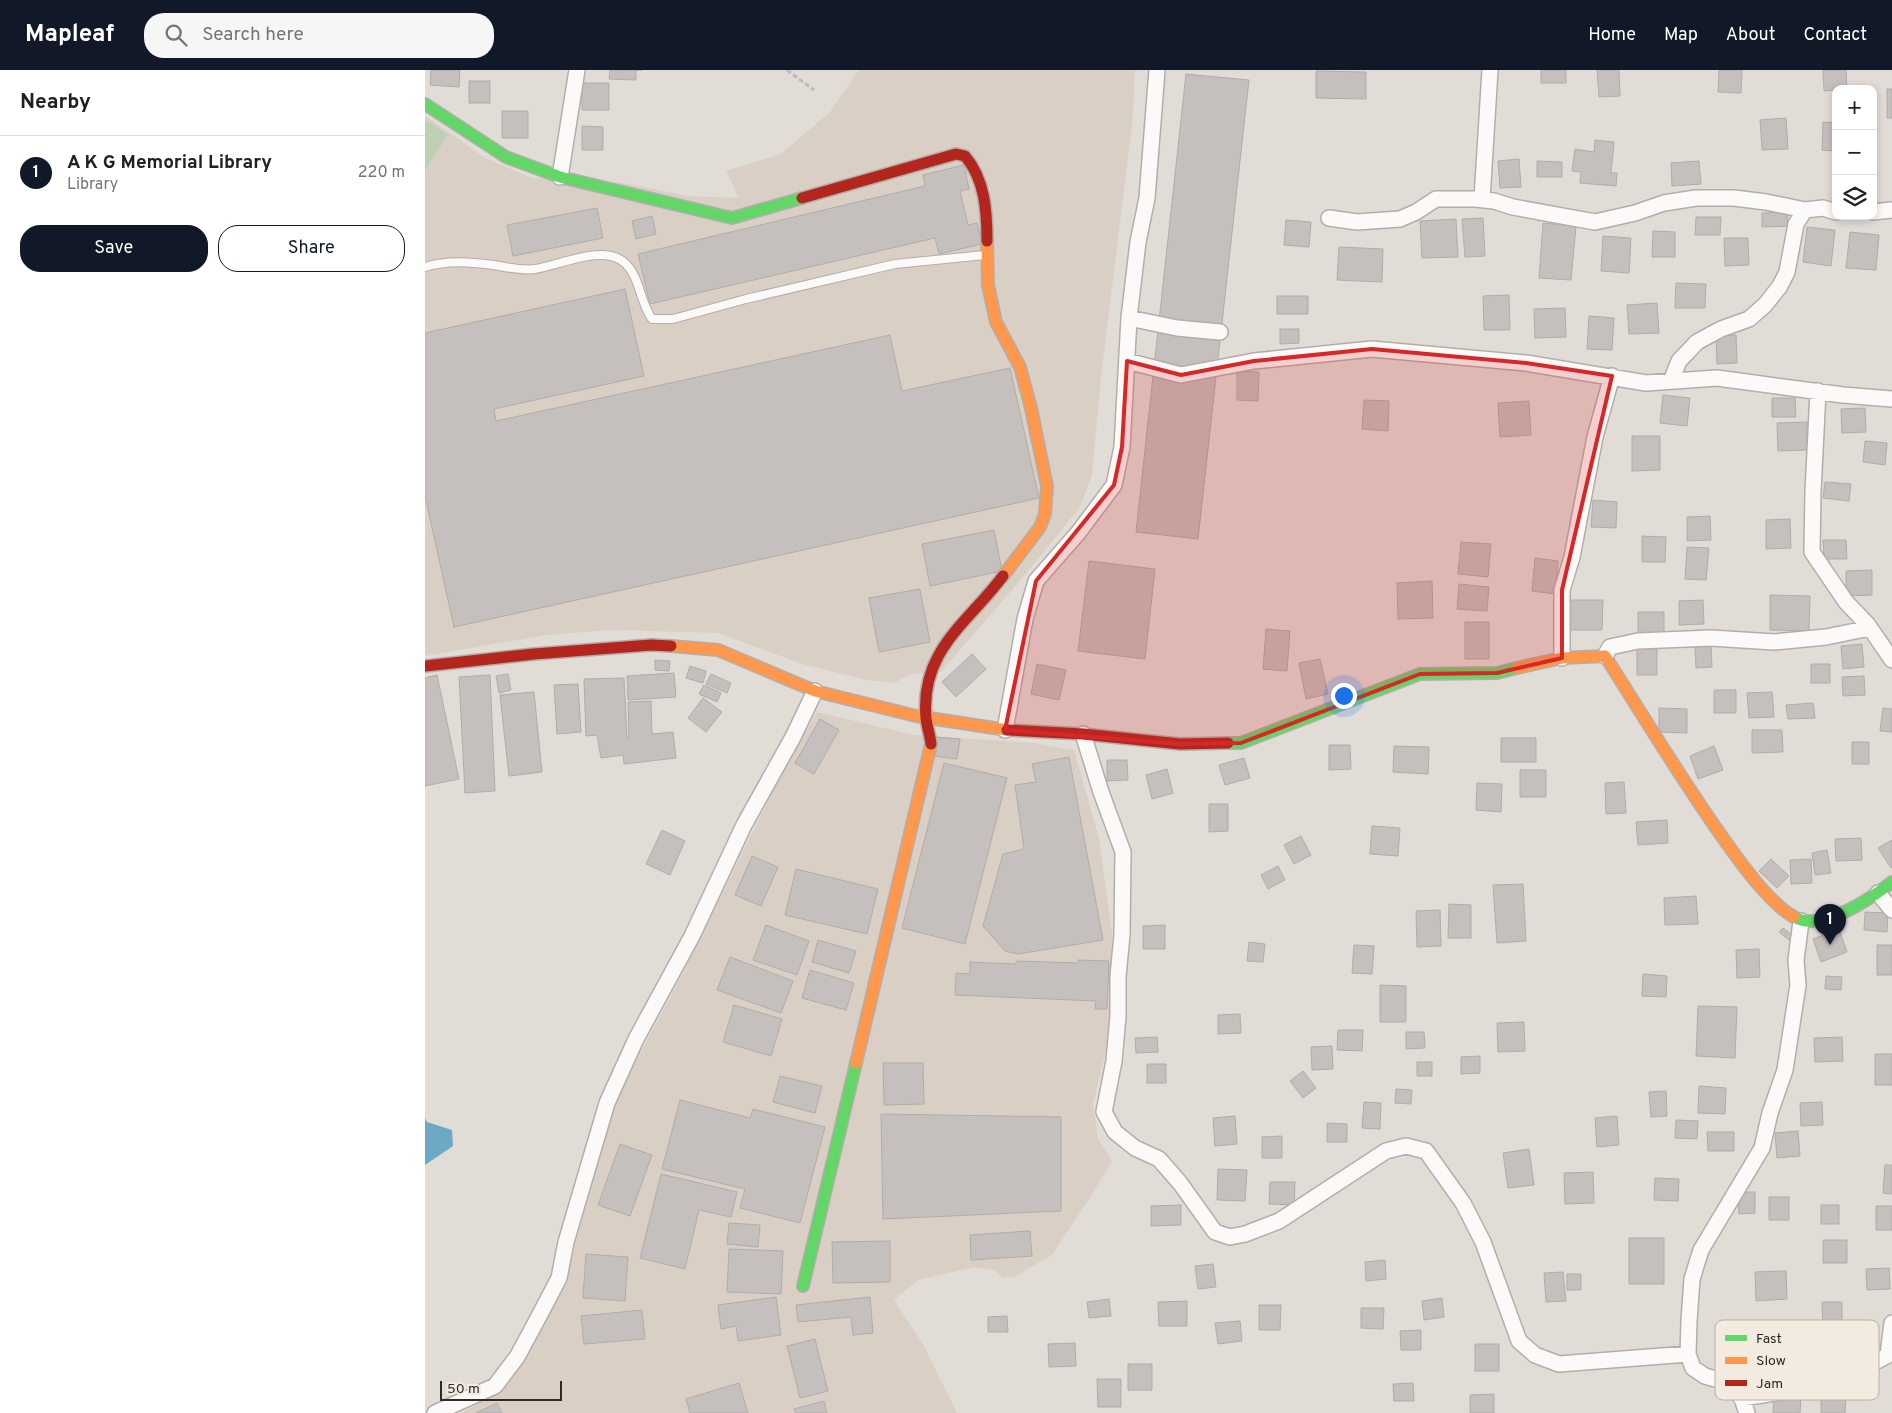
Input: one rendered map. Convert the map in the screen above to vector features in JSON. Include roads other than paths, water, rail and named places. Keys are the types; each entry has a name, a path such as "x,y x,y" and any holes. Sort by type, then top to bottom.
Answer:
{"street":[{"path":"560,177 577,70"},
{"path":"1005,730 1025,619 1036,581 1078,533 1114,485 1122,447 1129,318 1138,242 1147,198 1157,70"},
{"path":"1482,200 1489,70"},
{"path":"425,104 506,156 560,177 732,218 956,154 965,156 971,163 981,187 987,219 989,285 996,322 1020,367 1031,408 1047,486 1045,514 1040,527 992,591 945,643 934,663 928,685 926,717 931,743 803,1286"},
{"path":"1329,218 1357,222 1400,219 1436,200 1482,200 1595,222 1635,213 1664,203 1696,198 1742,199 1805,210 1823,208 1832,211"},
{"path":"1671,381 1679,361 1697,342 1721,329 1749,319 1765,305 1780,286 1787,272 1796,224 1805,210"},
{"path":"1877,212 1892,210"},
{"path":"1129,318 1177,328 1220,332"},
{"path":"1127,361 1181,375 1254,361 1372,349 1526,363 1646,383 1717,378 1892,399"},
{"path":"1562,658 1562,590 1572,557 1595,438 1612,376"},
{"path":"1818,391 1812,552 1846,602 1870,628 1892,660"},
{"path":"1605,656 1610,648 1638,641 1711,638 1774,642 1826,637 1870,628"},
{"path":"425,666 534,654 651,645 717,650 815,691 916,716 1005,730 1083,734 1180,744 1241,743 1420,674 1497,673 1562,658 1605,656"},
{"path":"1605,656 1695,798 1744,868 1785,912 1801,921 1834,918 1878,893 1892,882"},
{"path":"435,1413 495,1386 517,1357 537,1320 559,1278 566,1242 607,1103 636,1040 692,936 743,825 793,737 815,691"},
{"path":"1083,734 1101,792 1123,852 1122,935 1118,976 1118,1016 1114,1061 1104,1112 1115,1132 1135,1148 1159,1159 1215,1232 1230,1237 1245,1234 1279,1221 1386,1151 1405,1146 1426,1151 1463,1202 1483,1242 1519,1341 1535,1355 1559,1364 1688,1354"},
{"path":"1878,893 1892,910"},
{"path":"1715,1379 1705,1376 1693,1368 1688,1354 1693,1279 1701,1250 1761,1148 1770,1113 1785,1070 1798,985 1796,960 1801,921"},
{"path":"1879,1360 1888,1355 1892,1325"},
{"path":"1742,1400 1747,1413"}],"lane":[{"path":"425,267 441,262 481,263 533,269 598,255 610,255 626,263 635,277 645,309 652,319 673,319 747,299 895,264 989,254"}],"water":[{"path":"425,1118 427,1122 452,1130 453,1146 425,1165"}],"place":[{"name":"A K G Memorial Library","path":"1830,945"}]}
